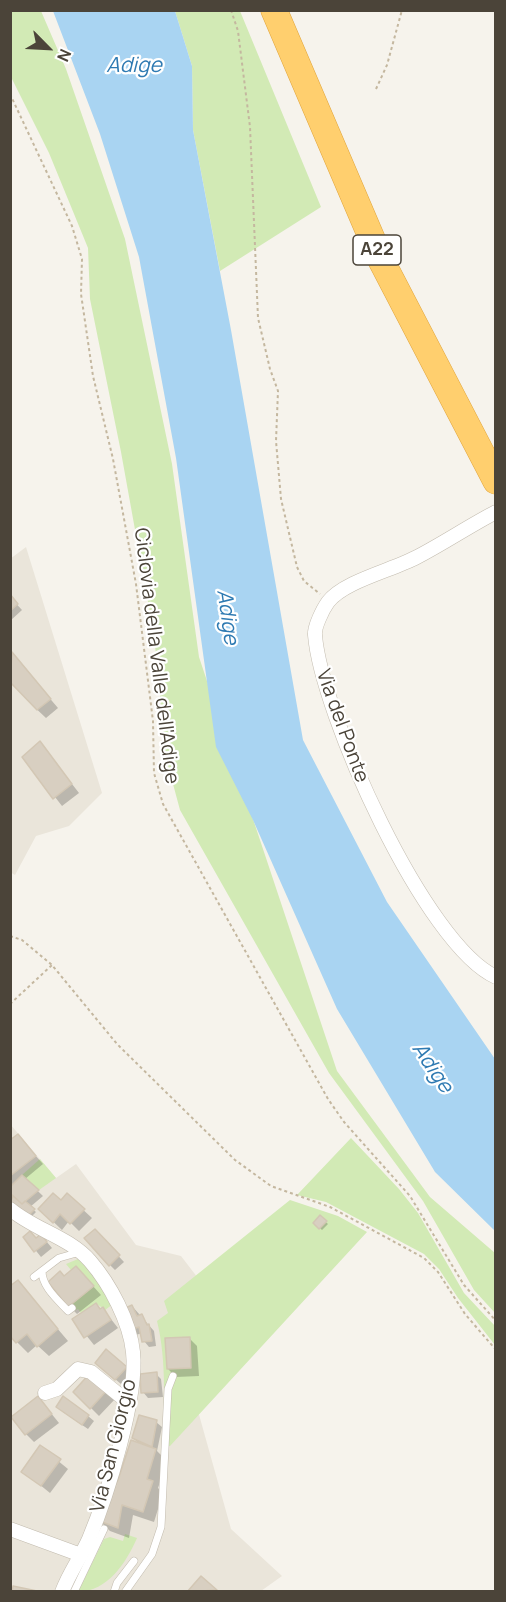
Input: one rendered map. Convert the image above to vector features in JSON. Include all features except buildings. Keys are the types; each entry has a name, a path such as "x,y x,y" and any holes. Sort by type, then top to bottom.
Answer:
{"highway":[{"name":"A22","path":"274,10 381,260 495,482"},
{"name":"A22","path":"290,10 348,149 396,254 495,451"}],"street":[{"path":"328,601 348,587 416,558 495,512"},
{"name":"Via del Ponte","path":"328,601 314,633 320,668 368,794 416,890 439,925 468,960 495,977"},
{"name":"Via San Giorgio","path":"10,1209 80,1252 103,1280 126,1326 133,1352 129,1403 109,1480 81,1555 62,1592"},
{"path":"45,1393 57,1389 78,1370 91,1372 129,1403"},
{"path":"10,1529 81,1555"}],"lane":[{"path":"34,1277 59,1258 80,1252"},
{"path":"42,1271 42,1277 50,1291 68,1311 72,1308"},
{"path":"125,1592 145,1565 159,1535 164,1503 168,1389 173,1376"},
{"path":"74,1592 104,1529"},
{"path":"114,1592 117,1583 134,1561"}],"path":[{"path":"231,10 238,31 250,127 256,222 258,318 270,369 278,391 276,441 283,511 297,567 304,581 328,601"},
{"path":"376,89 387,65 402,10"},
{"name":"Ciclovia della Valle dell'Adige","path":"10,94 72,226 82,259 81,294 89,352 113,459 136,584 153,721 154,774 163,804 328,1099 344,1122 410,1196 464,1285 495,1321"},
{"path":"10,936 30,945 52,965 117,1044 235,1161 271,1186 330,1207 424,1258 438,1272 465,1314 495,1350"},
{"path":"10,1004 52,965"}],"shaded area":[{"path":"26,547 102,793 69,826 36,836 15,875 10,872 10,559"},
{"path":"10,1124 56,1178 76,1164 136,1245 181,1256 254,1351 198,1411 231,1529 282,1576 261,1591 11,1591"}],"green space":[{"path":"11,11 41,11 66,69 125,239 172,464 199,657 337,1071 430,1197 495,1253 495,1313 474,1290 423,1201 329,1073 180,810 166,758 154,635 121,452 90,299 88,248 49,153 11,77"},
{"path":"175,11 240,11 321,207 220,271 193,130 192,66"},
{"path":"351,1138 399,1189 418,1213 464,1293 495,1326 495,1345 458,1298 439,1269 424,1254 326,1202 297,1195"},
{"path":"40,1159 56,1178 39,1190 22,1175"},
{"path":"290,1200 338,1216 367,1232 170,1446 162,1447 164,1368 157,1321 168,1313 164,1301"},
{"path":"78,1259 85,1261 113,1304 105,1310 96,1303 81,1313 78,1309 74,1311 69,1306 93,1286 76,1266 71,1270 66,1264"},
{"path":"125,1534 137,1538 115,1574 98,1587 78,1592 104,1539 110,1537 123,1541"}],"water":[{"name":"Adige","path":"53,11 175,11 192,66 193,130 231,330 303,740 387,902 495,1059 495,1231 435,1172 337,1009 253,820 216,747 176,458 139,257 100,134"}]}
